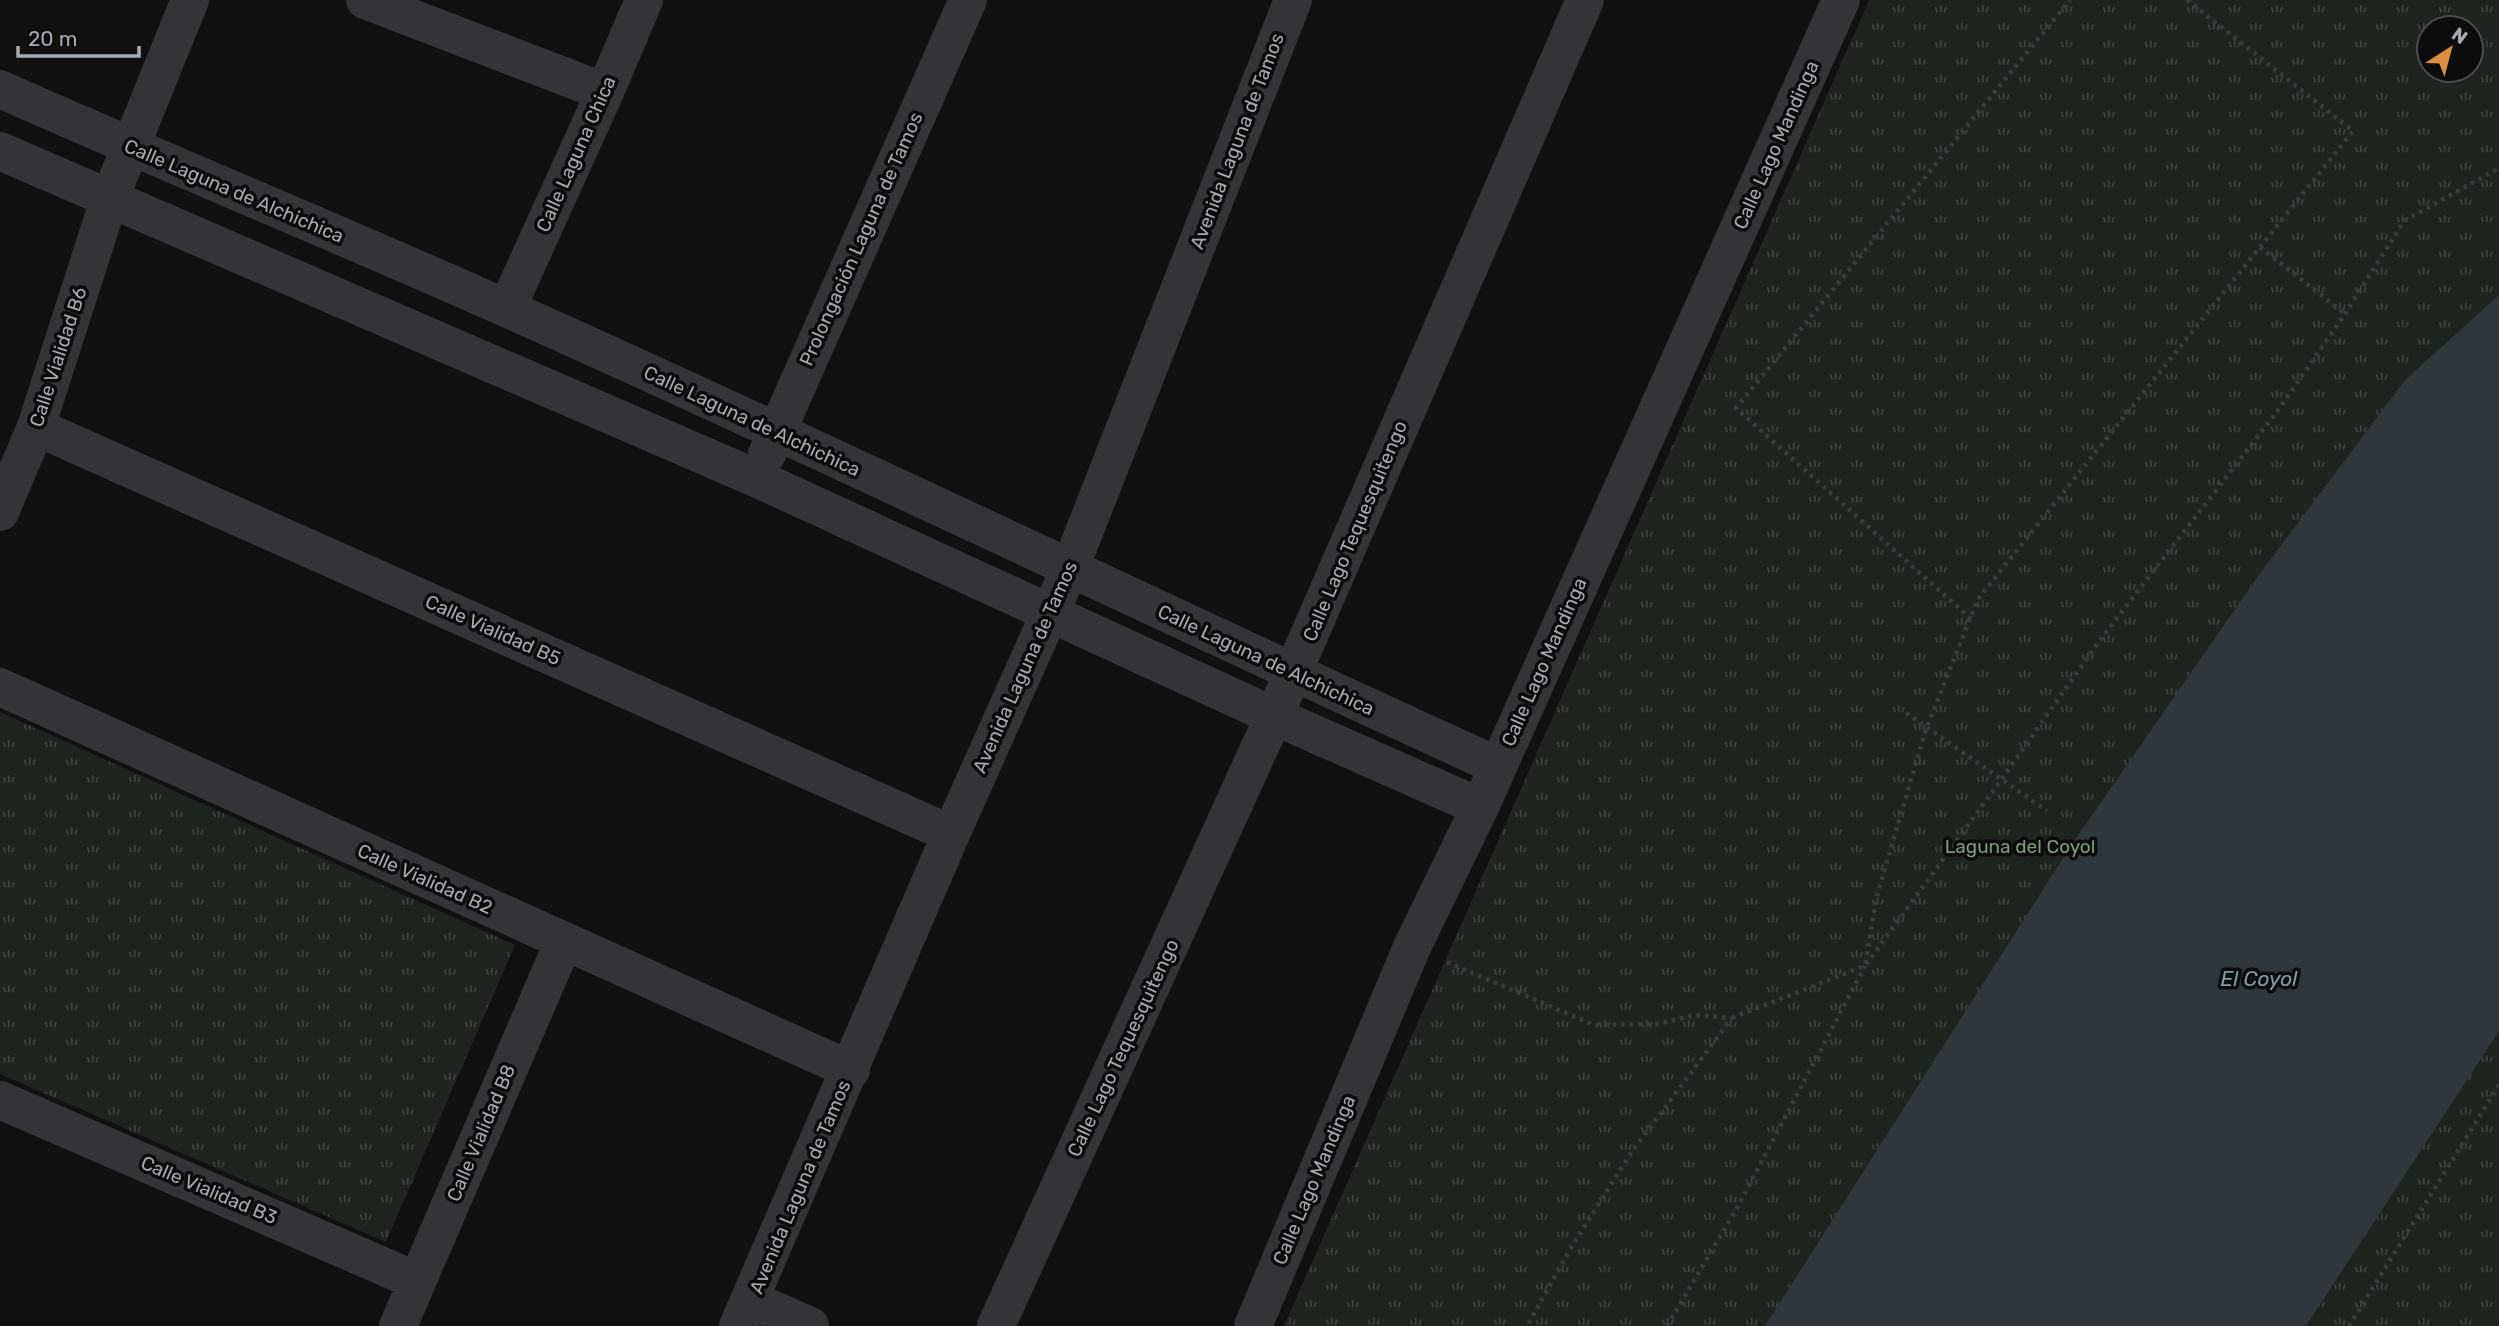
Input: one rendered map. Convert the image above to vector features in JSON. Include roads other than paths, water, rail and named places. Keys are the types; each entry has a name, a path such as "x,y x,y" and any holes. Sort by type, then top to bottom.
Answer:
{"street":[{"name":"Calle Vialidad B6","path":"0,512 36,427 109,200 190,0"},
{"path":"365,0 605,92"},
{"name":"Calle Laguna Chica","path":"506,308 644,0"},
{"name":"Prolongación Laguna de Tamos","path":"758,478 775,431 968,0"},
{"name":"Avenida Laguna de Tamos","path":"745,1313 951,834 1070,568 1293,0"},
{"name":"Calle Lago Tequesquitengo","path":"996,1326 1274,716 1585,0"},
{"name":"Calle Lago Mandinga","path":"1253,1326 1412,947 1480,807 1841,0"},
{"name":"Calle Laguna de Alchichica","path":"0,89 506,308 1498,766"},
{"path":"0,151 758,478 1274,716 1480,807"},
{"name":"Calle Vialidad B5","path":"36,427 951,834"},
{"name":"Calle Vialidad B2","path":"0,687 851,1070"},
{"name":"Calle Vialidad B8","path":"398,1326 564,941"},
{"name":"Calle Vialidad B3","path":"0,1100 417,1281"},
{"path":"745,1313 810,1326"}],"water":[{"name":"El Coyol","path":"2499,295 2499,1031 2306,1326 1765,1326 2070,847 2258,576 2405,380"}],"park label":[{"name":"Laguna del Coyol","path":"2020,846"}]}
